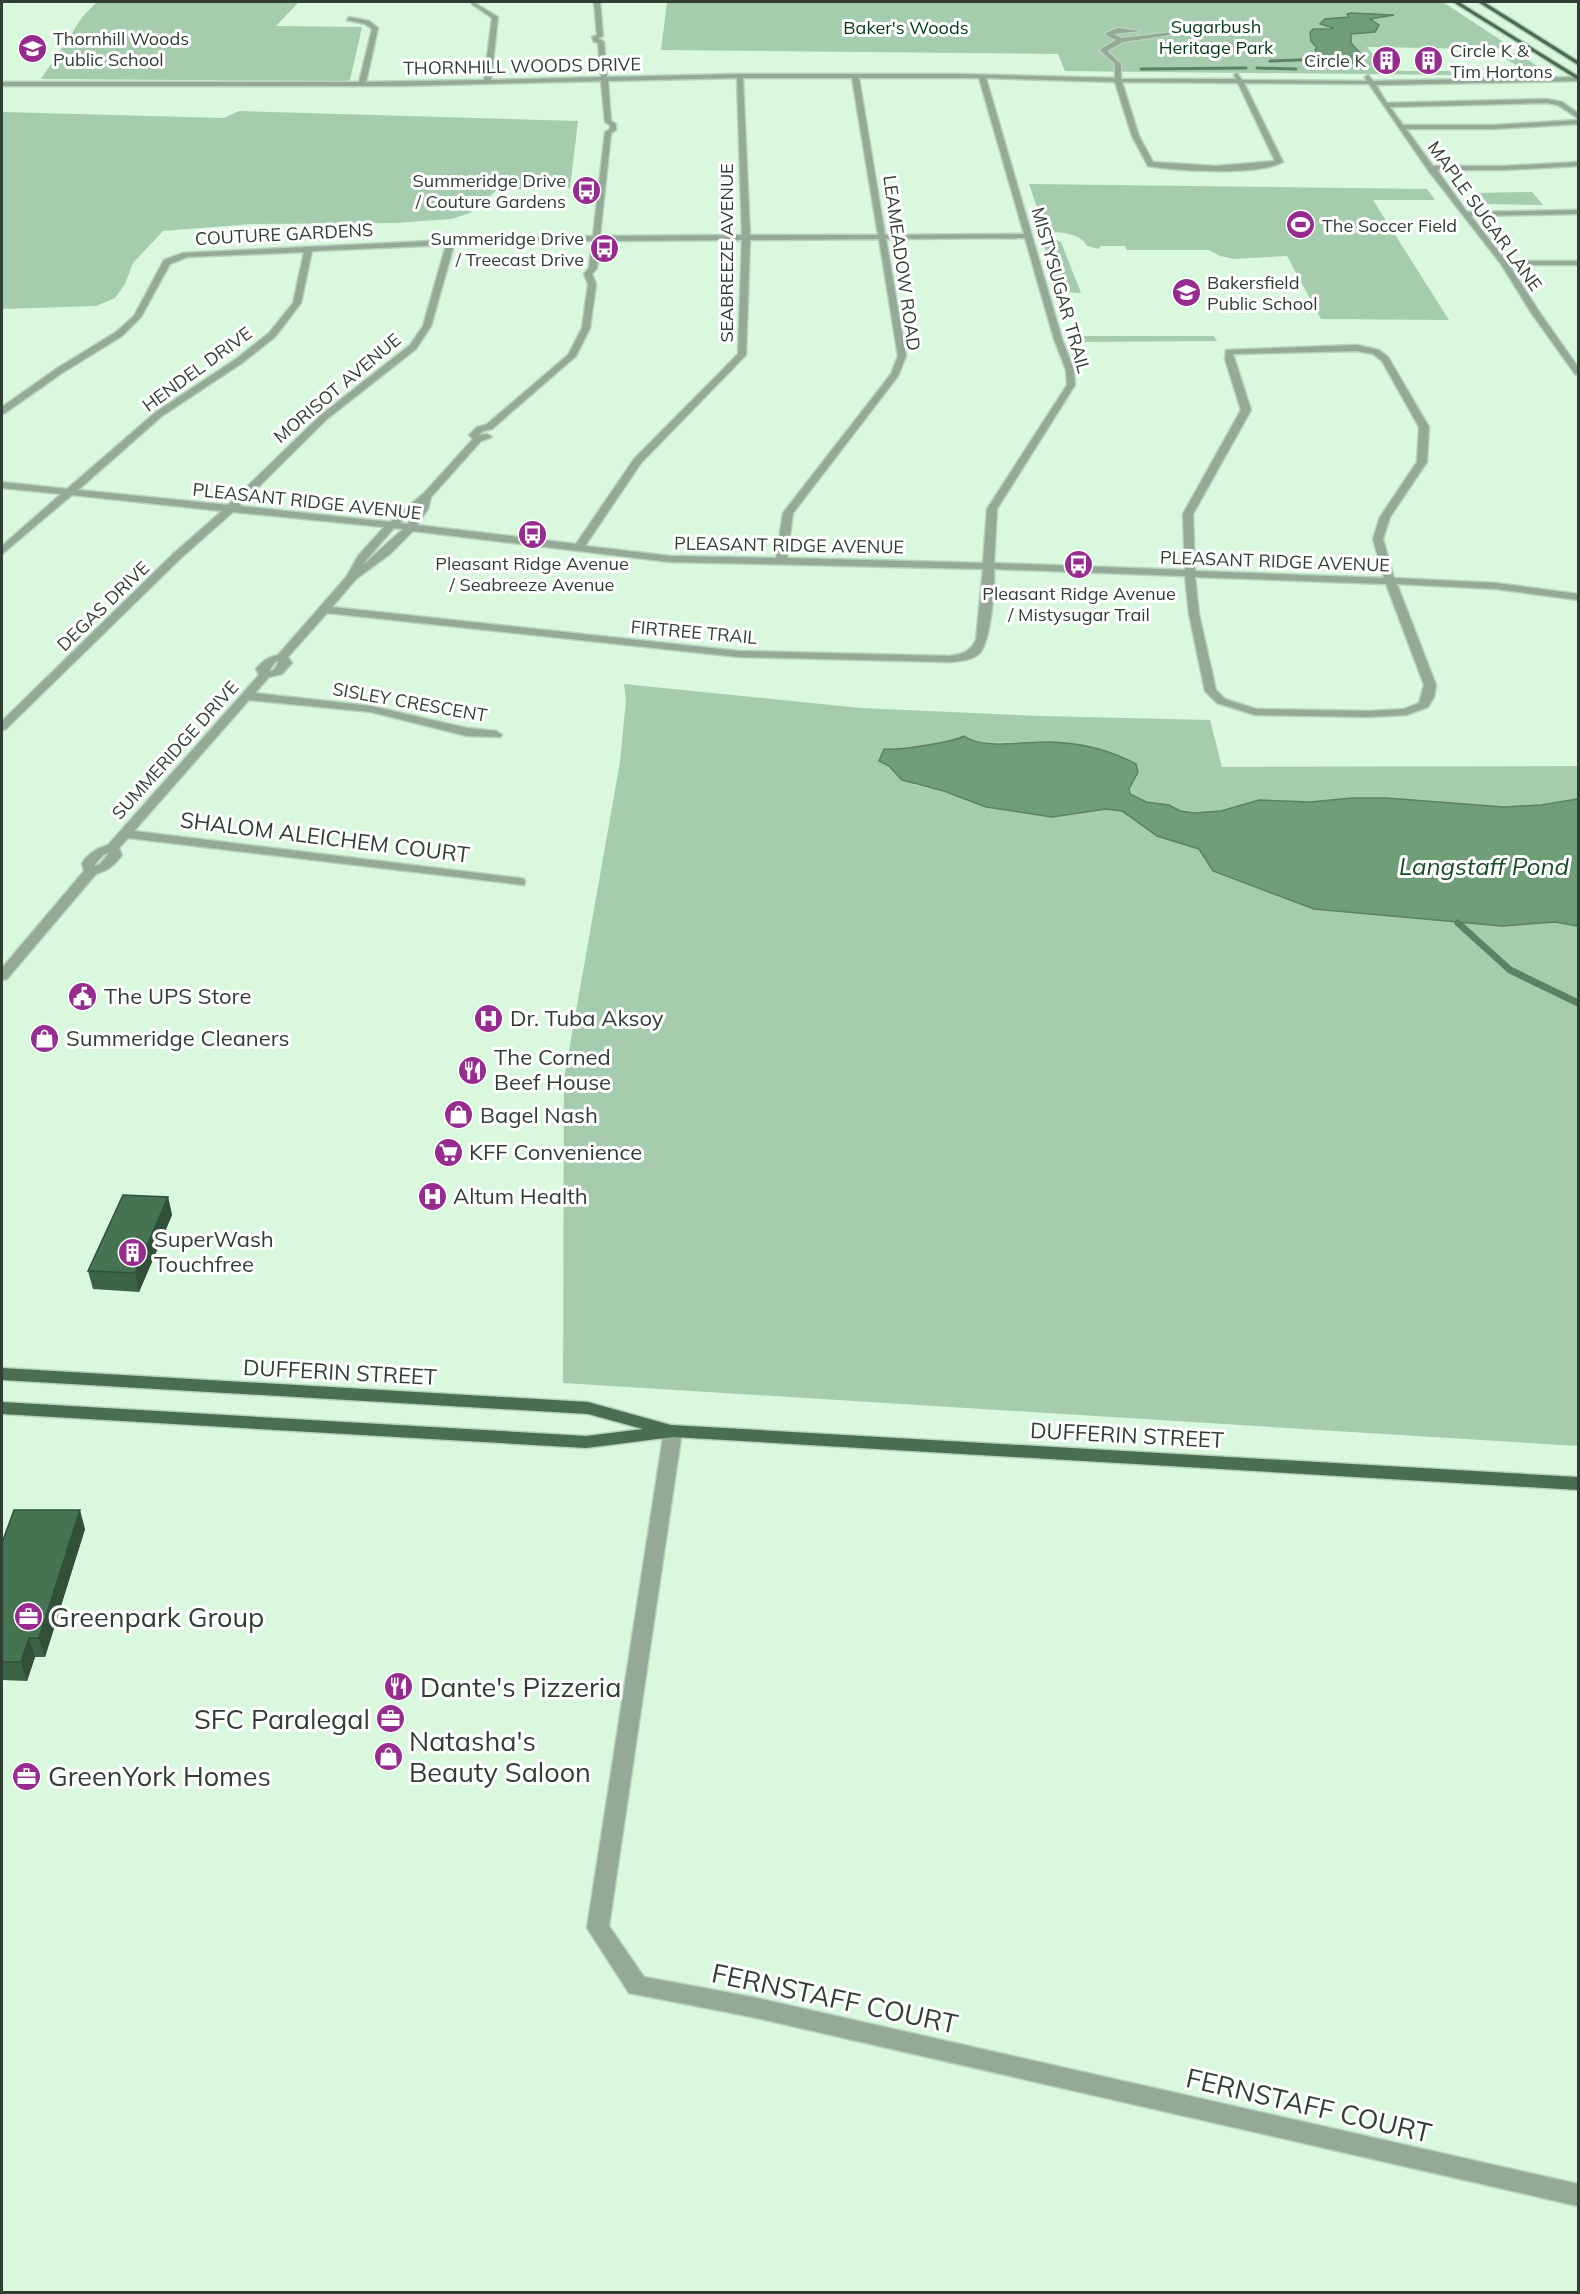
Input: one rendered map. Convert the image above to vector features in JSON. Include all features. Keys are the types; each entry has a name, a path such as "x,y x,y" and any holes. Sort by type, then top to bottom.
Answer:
{"main road":[{"path":"1456,2 1578,78"},
{"path":"1481,2 1578,63"},
{"name":"DUFFERIN STREET","path":"2,1374 588,1408 673,1431"},
{"name":"DUFFERIN STREET","path":"2,1408 586,1442 673,1431 1578,1484"}],"street":[{"name":"SUMMERIDGE DRIVE","path":"4,970 91,871 105,867 116,855 112,848 265,675 278,672 286,663 282,657 352,577 362,558 392,525 427,495 478,439 488,436 494,430 489,427 572,356 586,328 592,284 599,273 593,268 608,132 613,130 613,124 608,122 606,79 597,2"},
{"path":"474,3 495,17 488,82"},
{"path":"349,19 367,22 375,28 362,84"},
{"path":"1121,40 1108,34 1130,29 1149,37"},
{"path":"1173,34 1121,40 1103,50 1116,62 1120,70 1118,78 1134,131 1144,157 1151,164 1186,167 1255,166 1279,162 1238,78"},
{"name":"THORNHILL WOODS DRIVE","path":"1369,80 1578,72"},
{"name":"THORNHILL WOODS DRIVE","path":"2,84 362,84 740,76 982,76 1043,77 1061,80 1238,78 1429,83 1578,78"},
{"name":"SEABREEZE AVENUE","path":"578,549 637,461 742,355 746,237 740,76"},
{"name":"LEAMEADOW ROAD","path":"781,562 788,513 895,374 902,356 855,76"},
{"name":"MISTYSUGAR TRAIL","path":"982,76 1058,339 1070,370 1071,385 992,509 989,567"},
{"name":"MAPLE SUGAR LANE","path":"1369,80 1431,168 1504,263 1536,314 1578,372"},
{"path":"1385,105 1546,101 1560,103 1578,116"},
{"path":"1402,127 1474,127 1578,122"},
{"path":"1431,168 1504,168 1578,164"},
{"path":"1465,214 1578,212"},
{"name":"COUTURE GARDENS","path":"2,411 68,365 120,334 136,317 161,269 172,259 210,253 451,242 746,237 1029,236"},
{"name":"MORISOT AVENUE","path":"229,510 324,417 413,347 427,326 451,242"},
{"name":"HENDEL DRIVE","path":"2,551 159,414 239,361 272,335 297,303 308,250"},
{"path":"1504,263 1578,264"},
{"path":"1357,348 1376,352 1385,359 1424,427 1422,462 1385,517 1378,539 1390,581 1430,685 1424,705 1406,712 1369,714 1255,712 1221,701 1211,691 1200,646 1190,575 1188,514 1246,410 1228,359 1229,352 1357,348"},
{"name":"PLEASANT RIDGE AVENUE","path":"2,485 392,525 670,560 989,567 1390,581 1496,586 1578,597"},
{"name":"SUMMERIDGE DRIVE","path":"352,577 378,561 424,510 427,495"},
{"name":"DEGAS DRIVE","path":"2,727 177,556 229,510"},
{"name":"FIRTREE TRAIL","path":"324,609 739,654 967,657 976,650 981,640 989,567"},
{"name":"SISLEY CRESCENT","path":"247,696 371,709 467,732 496,735"},
{"name":"SHALOM ALEICHEM COURT","path":"125,834 519,882"},
{"name":"FERNSTAFF COURT","path":"673,1431 598,1928 637,1986 752,2007 1578,2195"}],"green space":[{"path":"97,2 299,2 276,26 362,27 350,80 346,81 41,79 83,16"},
{"path":"667,2 1443,2 1508,45 1510,44 1504,48 1488,49 1367,47 1382,66 1391,65 1394,69 1401,71 1450,71 1452,75 1065,71 1058,54 661,50","holes":["1350,16 1375,32 1351,34 1351,43 1362,61 1345,66 1322,59 1316,50 1318,49 1314,47 1316,45 1314,29 1334,28 1320,23 1325,20"]},
{"path":"1495,53 1519,53 1541,69 1510,72 1516,65"},
{"path":"239,111 578,121 570,188 497,190 470,213 451,219 395,223 252,224 163,231 133,263 125,284 115,298 96,306 2,309 2,112 224,118"},
{"path":"1029,184 1427,189 1435,200 1373,200 1449,320 1321,319 1287,256 1234,259 1220,256 1209,250 1127,250 1125,246 1100,246 1099,249 1087,246 1084,241 1074,236 1045,231"},
{"path":"1532,192 1543,205 1485,204 1475,193"},
{"path":"1042,239 1054,239 1061,242 1081,293 1059,292"},
{"path":"1080,336 1214,336 1217,341 1081,342"},
{"path":"624,684 861,708 1041,716 1210,720 1222,767 1578,766 1578,799 1541,805 1504,807 1386,798 1310,802 1259,800 1221,811 1194,813 1180,811 1169,805 1146,802 1130,794 1129,789 1137,772 1052,742 977,743 964,736 925,746 884,749 915,785 944,791 986,807 1052,817 1106,809 1122,811 1157,836 1199,849 1213,871 1314,909 1502,926 1555,922 1578,926 1578,1446 563,1383 564,1079 620,762 626,700"}],"water":[{"path":"1347,14 1394,15 1370,19 1379,25 1375,32 1351,34 1351,43 1363,56 1362,60 1345,66 1318,57 1315,50 1317,48 1311,41 1310,33 1313,29 1331,29 1333,28 1320,24 1325,19 1349,17"},
{"name":"Langstaff Pond","path":"964,736 982,743 1062,743 1106,751 1136,764 1138,772 1129,789 1130,794 1146,802 1169,805 1180,811 1194,813 1221,811 1259,800 1310,802 1386,798 1504,807 1541,805 1578,799 1578,926 1555,922 1502,926 1314,909 1213,871 1199,849 1157,836 1122,811 1106,809 1052,817 986,807 944,791 902,780 889,766 879,761 884,749 925,745"}],"building":[{"path":"123,1195 168,1197 135,1273 88,1271"},
{"name":"Greenpark Group","path":"14,1510 80,1510 39,1638 29,1638 21,1662 2,1662 2,1543"}],"waterway":[{"path":"1270,61 1325,59"},
{"path":"1141,69 1246,68"},
{"path":"1257,68 1296,69"},
{"path":"1458,923 1510,970 1578,1003"}],"place":[{"name":"Thornhill Woods Public School","path":"32,48"},
{"name":"Circle K","path":"1387,60"},
{"name":"Circle K & Tim Hortons","path":"1429,60"},
{"name":"Summeridge Drive / Couture Gardens","path":"587,190"},
{"name":"The Soccer Field","path":"1301,225"},
{"name":"Summeridge Drive / Treecast Drive","path":"605,248"},
{"name":"Bakersfield Public School","path":"1186,292"},
{"name":"Pleasant Ridge Avenue / Seabreeze Avenue","path":"532,534"},
{"name":"Pleasant Ridge Avenue / Mistysugar Trail","path":"1079,564"},
{"name":"The UPS Store","path":"83,996"},
{"name":"Dr. Tuba Aksoy","path":"489,1018"},
{"name":"Summeridge Cleaners","path":"45,1038"},
{"name":"The Corned Beef House","path":"473,1070"},
{"name":"Bagel Nash","path":"459,1115"},
{"name":"KFF Convenience","path":"448,1152"},
{"name":"Altum Health","path":"432,1196"},
{"name":"SuperWash Touchfree","path":"133,1252"},
{"name":"Greenpark Group","path":"29,1617"},
{"name":"Dante's Pizzeria","path":"399,1687"},
{"name":"SFC Paralegal","path":"391,1719"},
{"name":"Natasha's Beauty Saloon","path":"388,1757"},
{"name":"GreenYork Homes","path":"27,1776"}],"park label":[{"name":"Baker's Woods","path":"906,27"},
{"name":"Sugarbush Heritage Park","path":"1216,36"}]}
